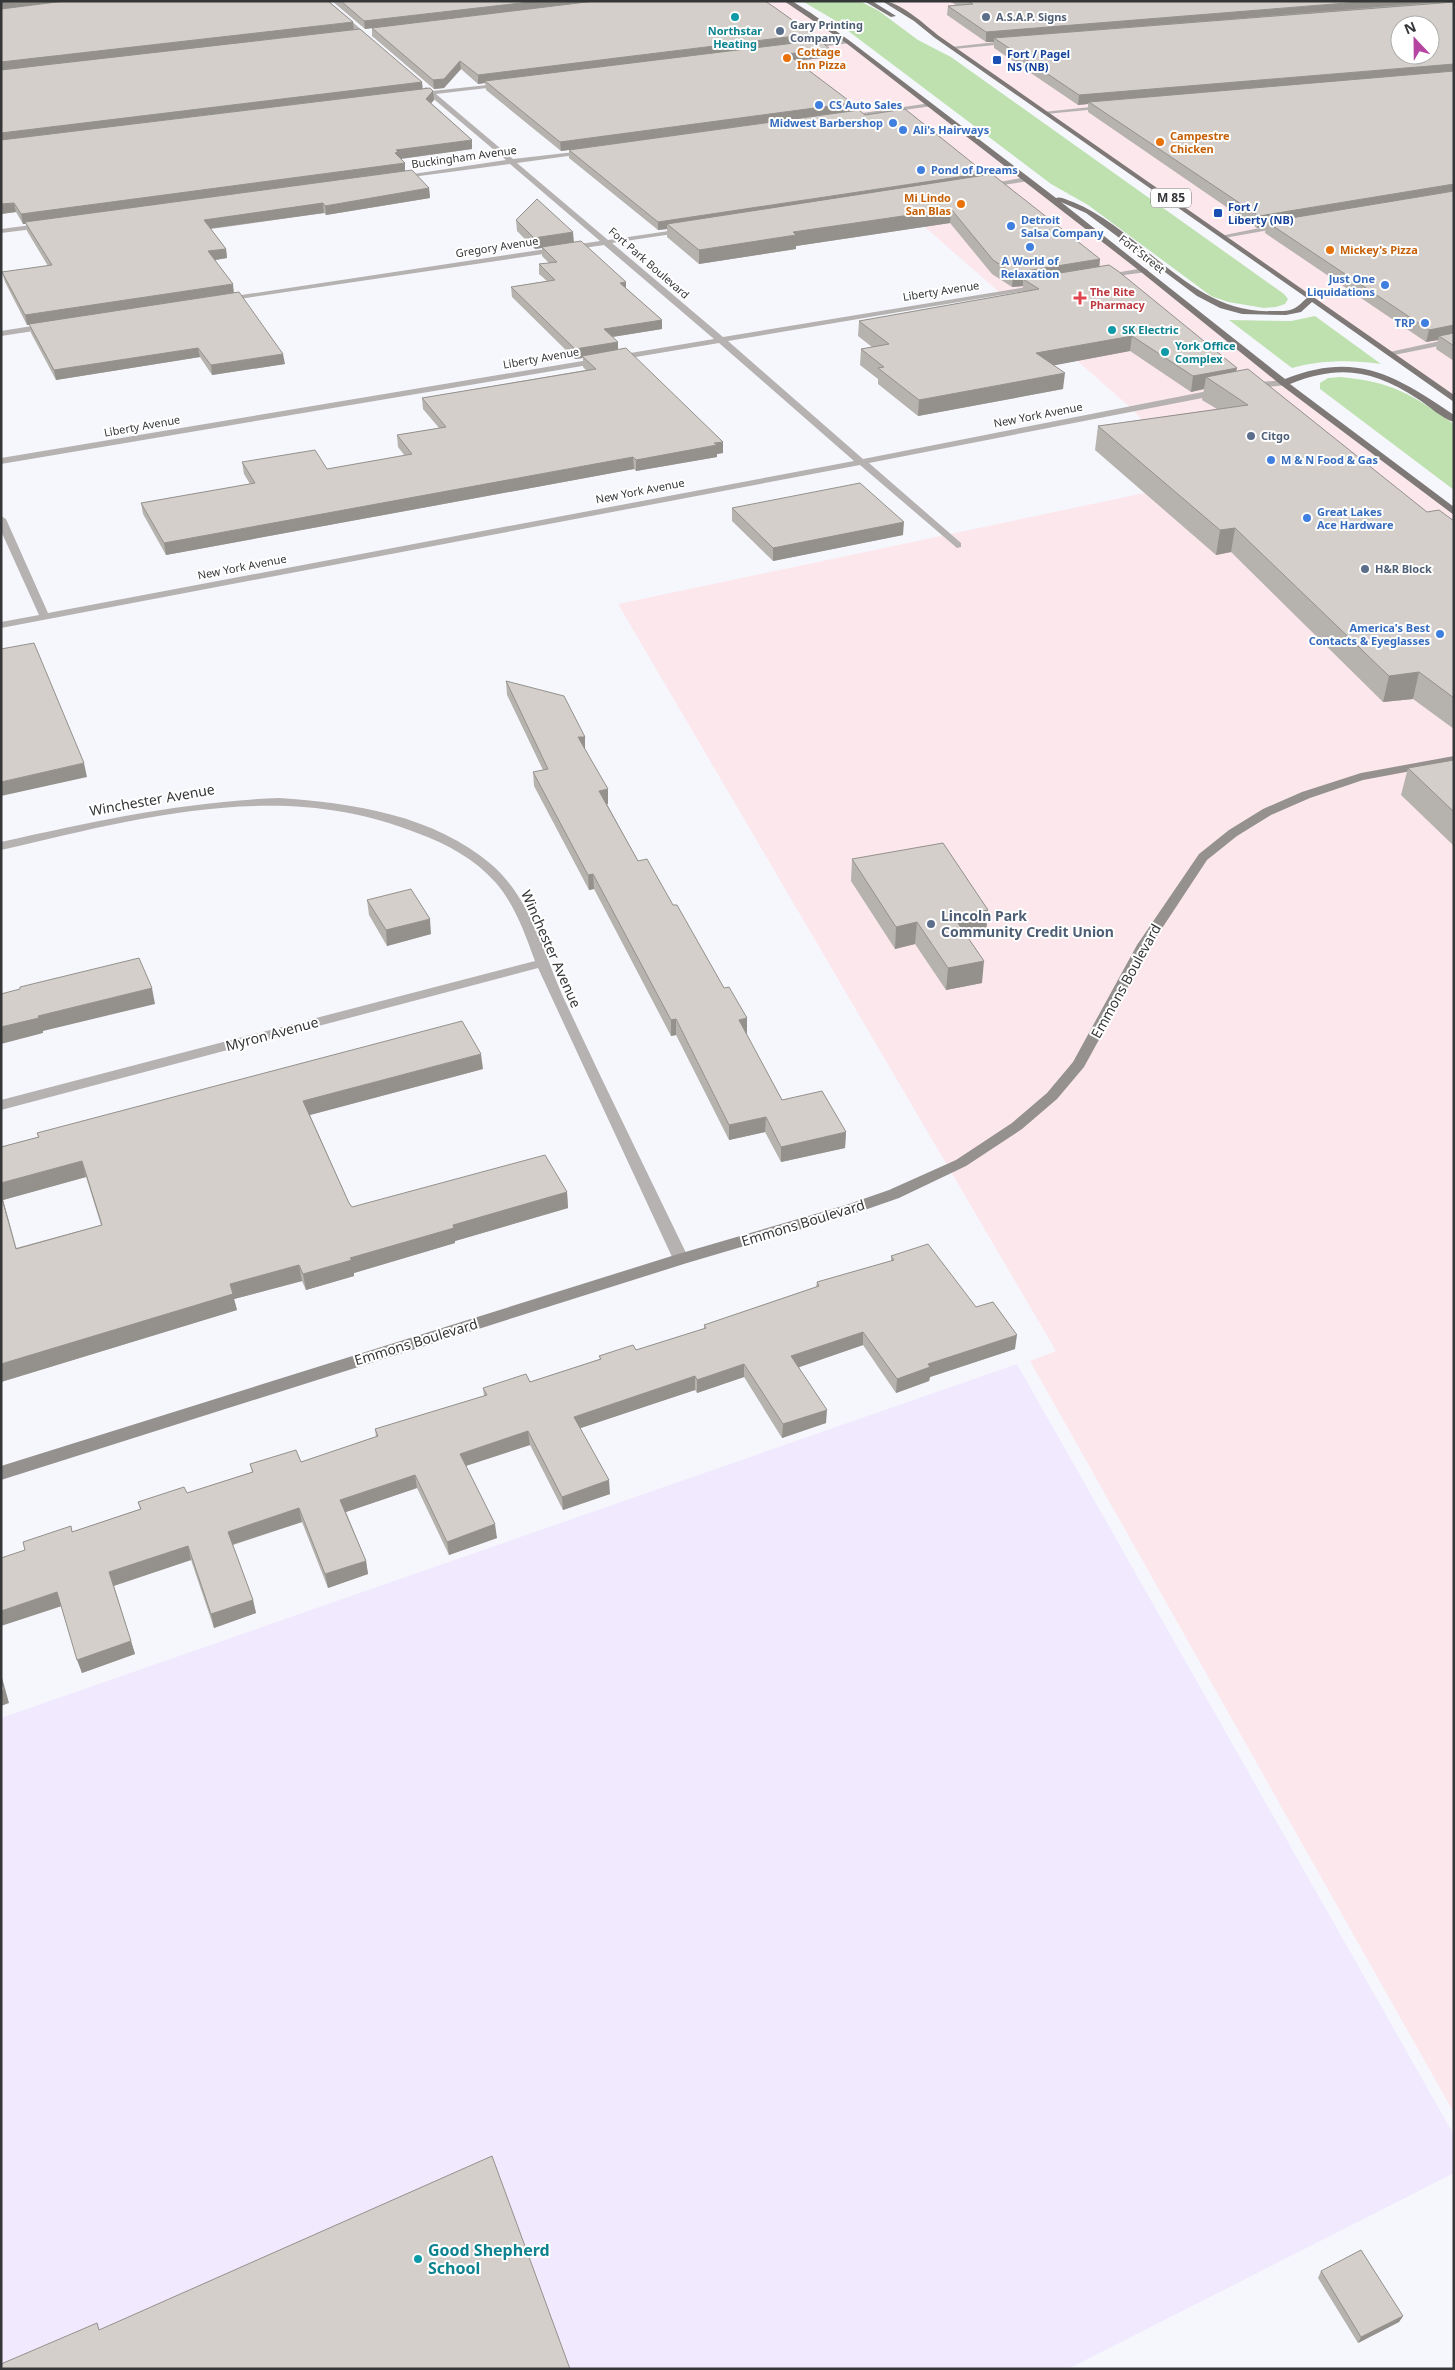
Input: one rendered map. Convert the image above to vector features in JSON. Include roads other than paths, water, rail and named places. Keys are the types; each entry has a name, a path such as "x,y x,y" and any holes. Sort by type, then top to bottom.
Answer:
{"main road":[{"name":"Fort Street","path":"787,1 848,42 931,105 1144,270 1284,383 1454,512"},
{"path":"867,1 901,21"},
{"name":"M 85","path":"885,1 916,20 937,37 1224,236 1454,399"},
{"path":"916,29 937,37"},
{"path":"1046,194 1089,211 1200,294 1223,306 1256,314 1286,313 1298,310 1312,298"},
{"path":"1284,383 1300,375 1322,369 1360,369 1381,374 1402,384 1454,419"}],"street":[{"path":"325,1 358,34 382,50"},
{"path":"358,34 371,32"},
{"path":"798,48 848,42"},
{"path":"954,47 1024,42"},
{"name":"Fort Park Boulevard","path":"416,80 720,338 957,544"},
{"path":"406,96 509,83"},
{"path":"834,118 931,105"},
{"path":"1046,112 1116,105"},
{"name":"Buckingham Avenue","path":"386,179 602,150"},
{"path":"975,187 1026,179"},
{"path":"1224,236 1296,223"},
{"path":"1,231 51,224"},
{"name":"Gregory Avenue","path":"216,301 696,228"},
{"path":"1089,278 1144,270"},
{"name":"Liberty Avenue","path":"1,461 720,338 1050,285"},
{"path":"1,334 60,325"},
{"path":"1390,353 1454,340"},
{"name":"New York Avenue","path":"1,625 862,462 1235,389 1284,383"},
{"path":"1,518 45,617"},
{"name":"Emmons Boulevard","path":"1,1473 681,1259 850,1209 894,1194 961,1163 1017,1126 1052,1096 1079,1064 1162,916 1183,884 1211,851 1233,832 1260,816 1306,794 1361,777 1454,759"},
{"name":"Winchester Avenue","path":"1,846 177,809 221,803 266,801 321,804 373,813 430,832 460,847 487,867 508,889 518,906 553,991 681,1259"},
{"name":"Myron Avenue","path":"1,1105 542,963"}],"place":[{"name":"Northstar Heating","path":"735,17"},
{"name":"A.S.A.P. Signs","path":"986,17"},
{"name":"Gary Printing Company","path":"780,31"},
{"name":"Cottage Inn Pizza","path":"787,58"},
{"name":"Fort / Pagel NS (NB)","path":"997,60"},
{"name":"CS Auto Sales","path":"819,105"},
{"name":"Midwest Barbershop","path":"893,123"},
{"name":"Ali's Hairways","path":"903,130"},
{"name":"Campestre Chicken","path":"1160,142"},
{"name":"Pond of Dreams","path":"921,170"},
{"name":"Mi Lindo San Blas","path":"961,204"},
{"name":"Fort / Liberty (NB)","path":"1218,213"},
{"name":"Detroit Salsa Company","path":"1011,226"},
{"name":"A World of Relaxation","path":"1030,247"},
{"name":"Mickey's Pizza","path":"1330,250"},
{"name":"Just One Liquidations","path":"1385,285"},
{"name":"The Rite Pharmacy","path":"1080,298"},
{"name":"TRP","path":"1425,323"},
{"name":"SK Electric","path":"1112,330"},
{"name":"York Office Complex","path":"1165,352"},
{"name":"Citgo","path":"1251,436"},
{"name":"M & N Food & Gas","path":"1271,460"},
{"name":"Great Lakes Ace Hardware","path":"1307,518"},
{"name":"H&R Block","path":"1365,569"},
{"name":"America's Best Contacts & Eyeglasses","path":"1440,634"},
{"name":"Lincoln Park Community Credit Union","path":"931,924"},
{"name":"Good Shepherd School","path":"418,2259"}]}
